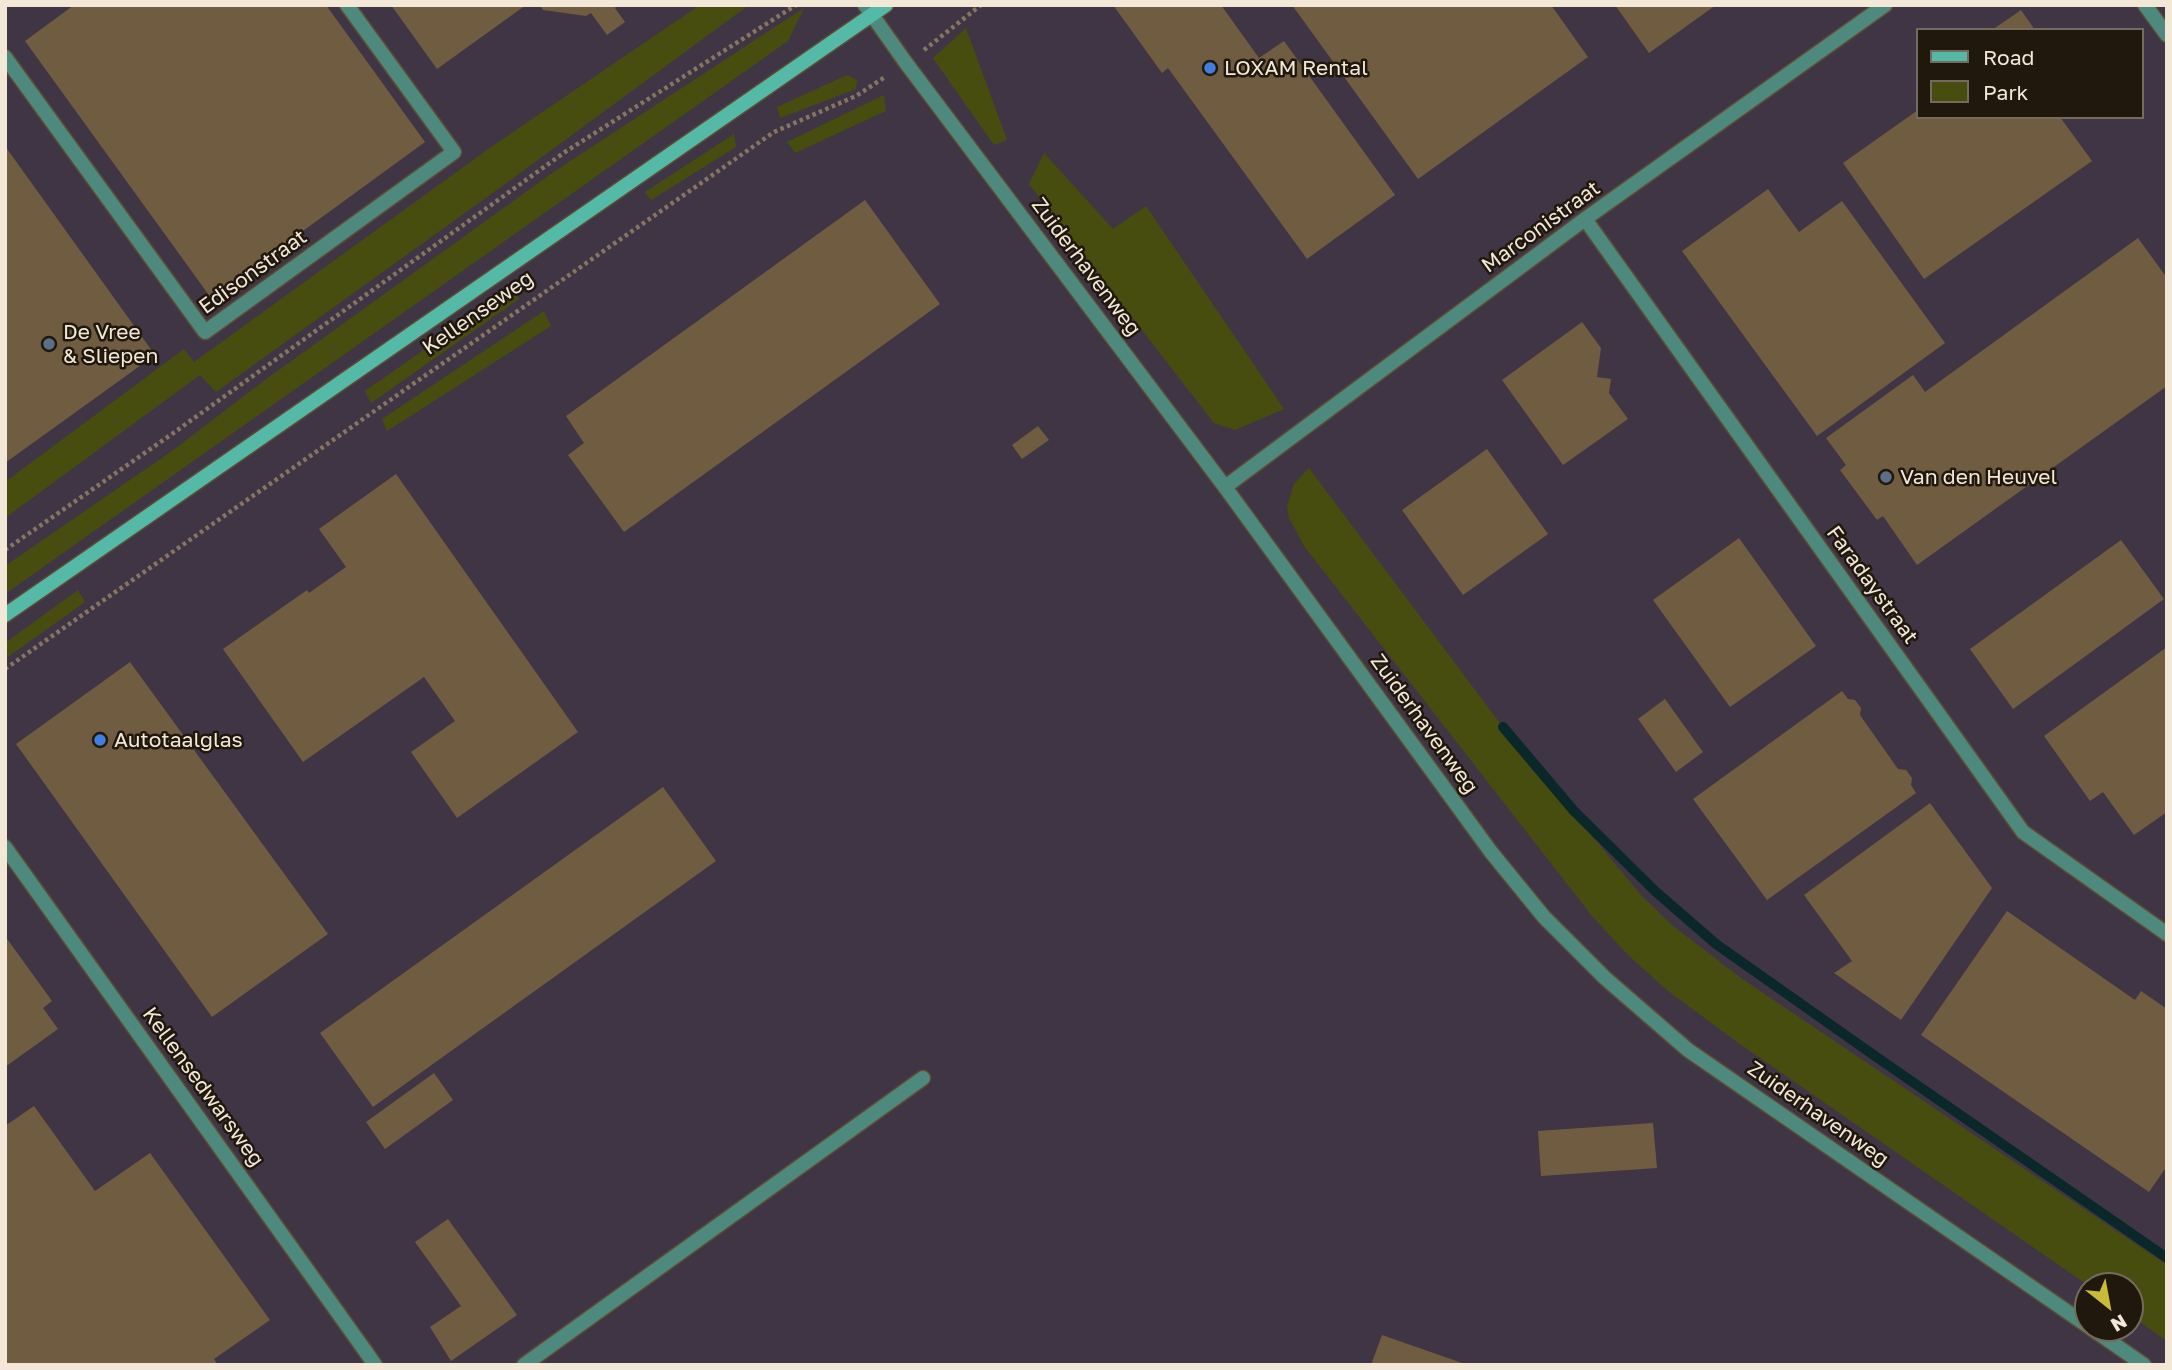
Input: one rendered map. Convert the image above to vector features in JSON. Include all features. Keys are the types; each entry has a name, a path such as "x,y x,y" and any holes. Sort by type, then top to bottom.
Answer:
{"main road":[{"name":"Kellenseweg","path":"5,614 869,10 886,5"}],"street":[{"name":"Edisonstraat","path":"5,57 205,332 454,152 347,5"},
{"name":"Marconistraat","path":"1225,487 1585,219 1885,5"},
{"path":"2145,5 2167,35"},
{"name":"Zuiderhavenweg","path":"869,10 1225,487 1491,852 1544,917 1605,978 1688,1050 2074,1316"},
{"name":"Faradaystraat","path":"1585,219 2023,832 2167,934"},
{"name":"Kellensedwarsweg","path":"5,847 375,1365"},
{"path":"524,1365 923,1078"},
{"name":"Zuiderhavenweg","path":"2111,1342 2144,1365"}],"path":[{"path":"5,550 172,434 565,152 796,5"},
{"name":"Kellenseweg","path":"5,669 774,132 856,96 906,63 981,5"}],"shaded area":[{"path":"5,5 2167,5 2167,1365 5,1365"}],"green space":[{"path":"700,5 749,5 216,392 200,375 5,518 5,482 184,349 194,362 491,147"},
{"path":"804,8 788,41 5,594 5,566 172,451 265,380 555,171"},
{"path":"966,28 1007,140 994,145 933,58"},
{"path":"847,75 857,80 856,89 780,118 777,107"},
{"path":"884,95 886,111 795,153 787,142"},
{"path":"734,134 736,147 651,200 645,192"},
{"path":"1044,153 1113,229 1146,206 1284,409 1235,430 1214,423 1029,184"},
{"path":"511,289 519,299 371,403 365,391"},
{"path":"544,311 551,326 387,431 382,419"},
{"path":"1309,468 1517,746 1641,895 1673,926 1741,978 2167,1265 2167,1341 2144,1325 2144,1272 2074,1272 2074,1276 1737,1042 1668,991 1628,955 1592,916 1304,546 1289,518 1287,506 1294,484"},
{"path":"78,590 85,602 5,659 5,643"}],"building":[{"path":"74,5 326,5 425,142 211,298 25,41"},
{"path":"391,5 526,5 437,69"},
{"path":"540,5 618,5 615,8 625,22 607,35 591,13 586,16 543,10"},
{"path":"1113,5 1221,5 1259,58 1284,41 1395,195 1307,259 1168,68 1162,73"},
{"path":"1292,5 1551,5 1588,57 1418,179"},
{"path":"1615,5 1716,5 1649,53"},
{"path":"2021,10 2034,28 1995,28"},
{"path":"1916,111 1916,119 2061,119 2092,161 1924,279 1843,163"},
{"path":"5,146 155,355 5,463"},
{"path":"1768,189 1799,232 1842,201 1945,343 1817,436 1682,251"},
{"path":"865,200 940,304 624,532 568,455 584,443 566,416"},
{"path":"2138,238 2167,278 2167,386 1917,565 1883,516 1877,520 1840,470 1846,465 1826,438 1913,375 1925,392"},
{"path":"1582,322 1601,348 1597,377 1611,379 1609,393 1628,419 1563,465 1502,380"},
{"path":"1038,426 1049,440 1022,459 1012,445"},
{"path":"1487,449 1548,534 1463,595 1402,510"},
{"path":"396,474 578,732 457,818 411,752 455,721 424,677 303,762 223,649 307,590 309,593 346,567 319,529"},
{"path":"1739,538 1816,646 1730,707 1653,600"},
{"path":"2121,540 2164,599 2013,709 1970,649"},
{"path":"2167,647 2167,812 2134,835 2103,792 2090,801 2044,736"},
{"path":"130,662 328,934 212,1017 16,744"},
{"path":"1842,691 1861,708 1860,715 1898,769 1906,770 1912,778 1911,785 1916,793 1767,900 1693,799"},
{"path":"1665,699 1703,752 1676,772 1638,719"},
{"path":"663,787 716,861 373,1107 320,1033"},
{"path":"1930,803 1992,888 1901,1020 1834,973 1852,961 1804,895"},
{"path":"2007,911 2135,1000 2141,991 2167,1009 2167,1166 2149,1192 1921,1035"},
{"path":"5,936 52,1001 43,1008 58,1029 5,1067"},
{"path":"434,1073 453,1100 385,1149 366,1122"},
{"path":"34,1106 95,1191 150,1153 270,1320 214,1359 218,1365 5,1365 5,1126"},
{"path":"1653,1123 1657,1168 1541,1176 1538,1131"},
{"path":"448,1219 517,1315 451,1361 430,1327 461,1306 415,1242"},
{"path":"1382,1335 1465,1364 1465,1365 1371,1365"}],"waterway":[{"path":"1503,727 1574,811 1655,891 1716,944 2167,1258"}],"place":[{"name":"LOXAM Rental","path":"1210,68"},
{"name":"De Vree & Sliepen","path":"49,344"},
{"name":"Van den Heuvel","path":"1886,477"},
{"name":"Autotaalglas","path":"100,740"}]}
